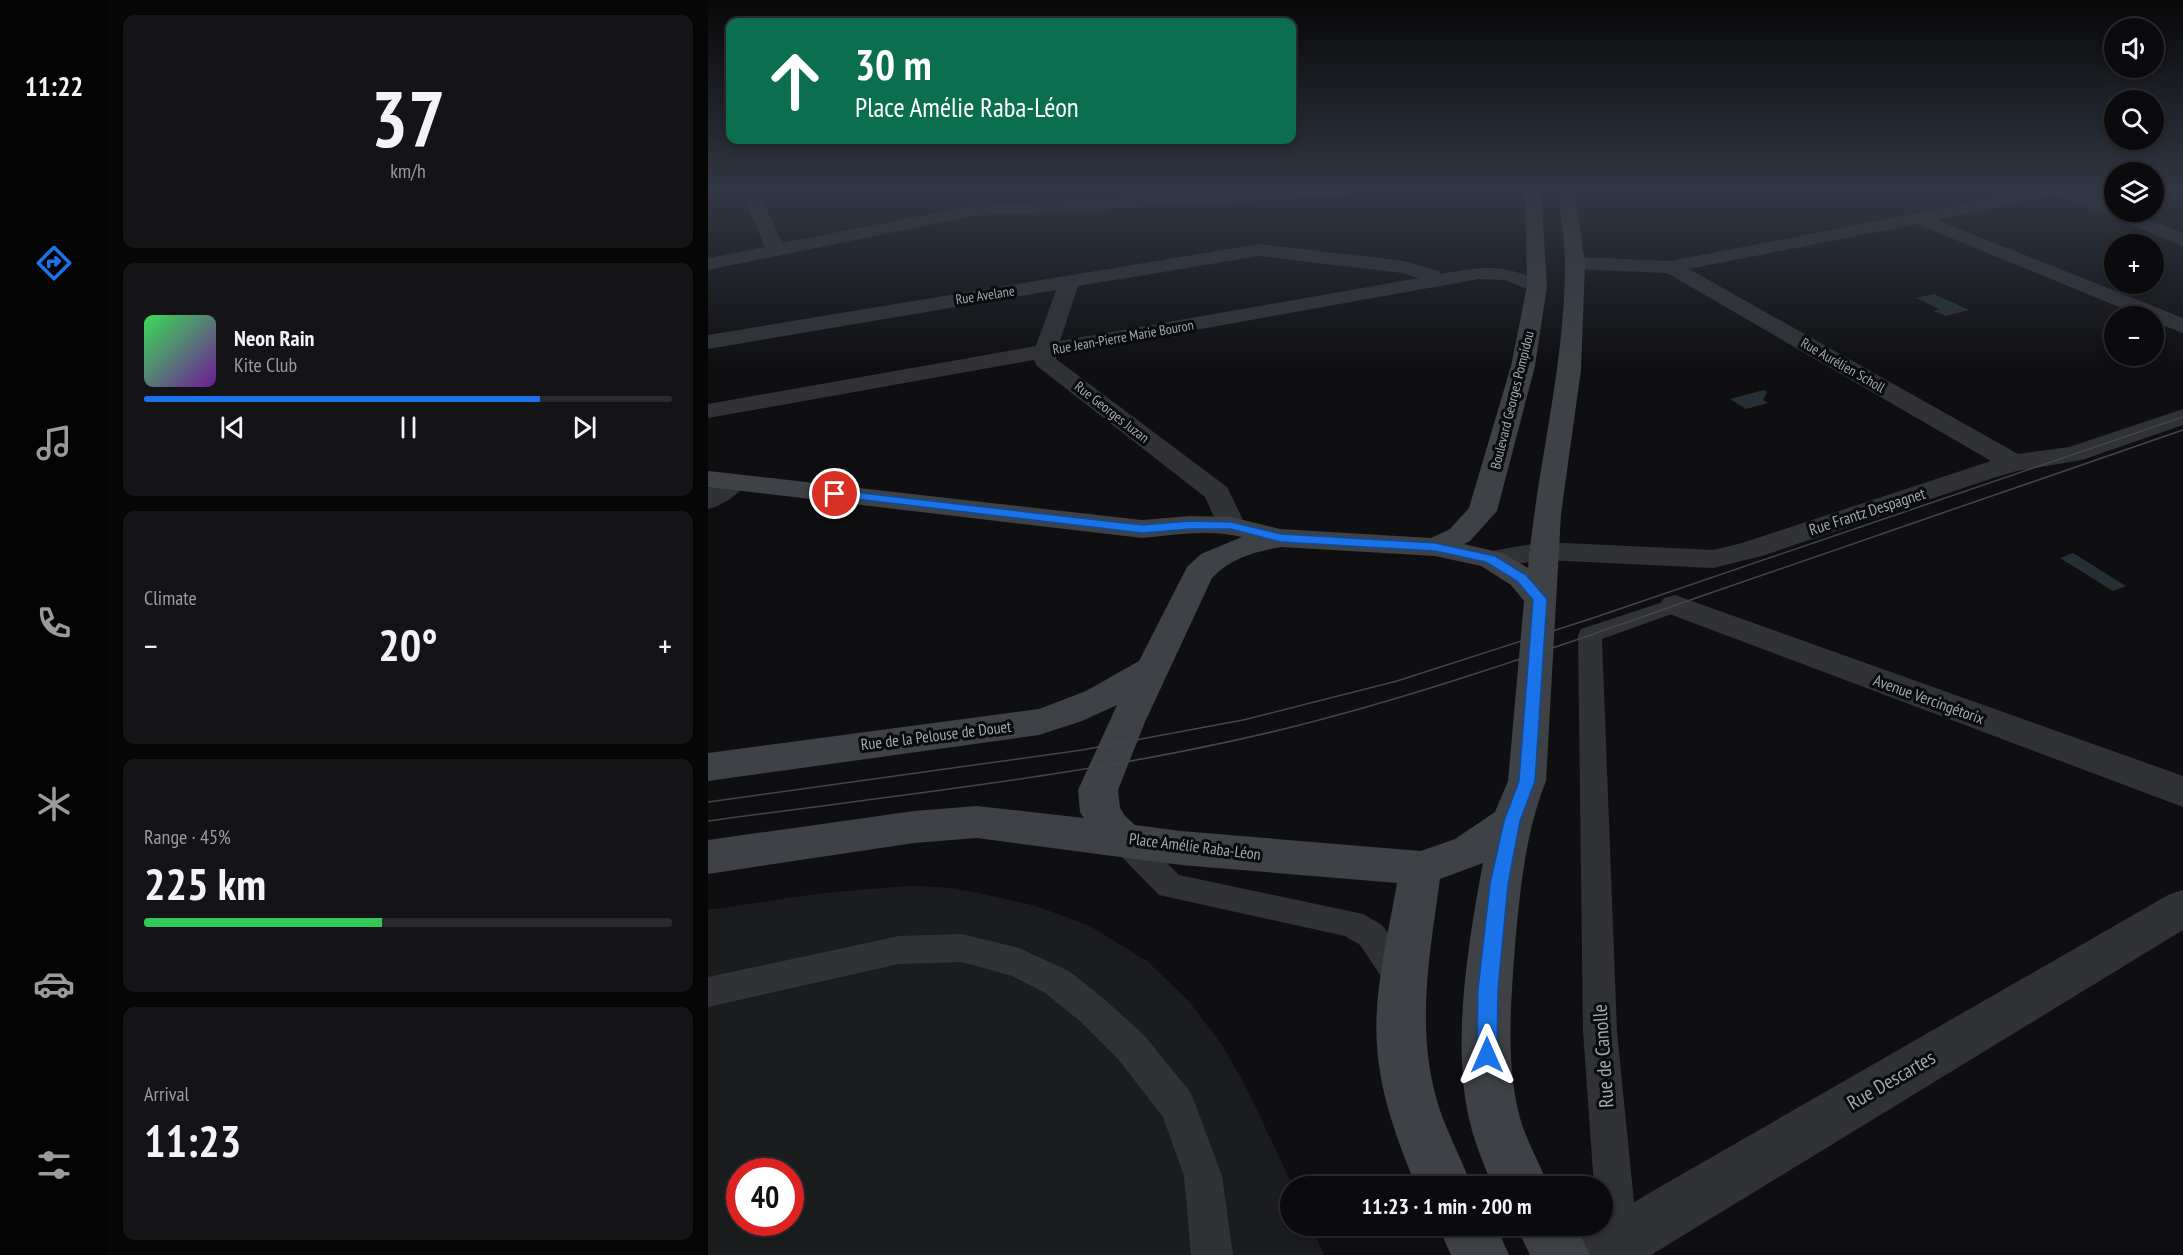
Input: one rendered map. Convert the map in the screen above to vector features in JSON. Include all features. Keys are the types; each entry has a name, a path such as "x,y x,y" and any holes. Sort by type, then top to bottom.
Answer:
{"main road":[{"name":"Boulevard Georges Pompidou","path":"1435,547 1460,535 1483,511 1523,366 1537,286 1535,250"},
{"path":"1516,1176 1507,1160 1497,1131 1491,1099 1487,1055 1488,989 1497,907 1512,821 1527,781 1547,514 1569,369 1575,263 1573,250"},
{"path":"721,480 1142,529 1190,525 1231,525 1281,538"},
{"path":"1142,529 1174,544 1186,554 1198,574"},
{"name":"Place Amélie Raba-Léon","path":"1512,821 1481,846 1454,859 1421,868 1181,848 1125,841 1100,812 1098,790 1126,722 1198,574 1212,560 1226,553 1247,545 1281,538 1435,547 1491,559 1522,578 1540,599"},
{"name":"Rue de la Pelouse de Douet","path":"708,767 1039,722 1064,715 1112,694 1153,668"},
{"path":"708,857 914,827 977,822 1017,825 1125,841"},
{"path":"1421,868 1405,982 1401,1046 1424,1140 1440,1176"},
{"path":"1471,1236 1481,1255"},
{"path":"1550,1236 1562,1255"}],"street":[{"path":"708,264 776,250"},
{"name":"Rue Avelane","path":"708,342 1259,250 1404,267 1419,270 1438,280"},
{"path":"1575,263 1671,267 1759,250"},
{"path":"1995,250 2183,326"},
{"name":"Rue Aurélien Scholl","path":"1671,267 2014,463"},
{"name":"Rue Jean-Pierre Marie Bouron","path":"708,411 1479,273 1500,273 1518,277 1537,286"},
{"path":"1045,351 1068,286 1065,282"},
{"name":"Rue Georges Juzan","path":"1045,351 1045,361 1217,493 1231,525"},
{"name":"Rue Frantz Despagnet","path":"1491,559 1544,551 1713,559 1751,550 2014,463 2073,454 2183,417"},
{"path":"708,501 721,480"},
{"name":"Avenue Vercingétorix","path":"1675,605 2183,792"},
{"name":"Rue Descartes","path":"1609,1249 2183,908"}],"lane":[{"name":"Rue de Canolle","path":"1609,1249 1600,1031 1590,634 1675,605"},
{"path":"1125,841 1170,886 1319,915 1352,924 1371,935 1405,982"},
{"path":"708,992 899,950 962,948 1019,963 1057,982 1092,1010 1131,1047 1178,1106 1203,1176 1212,1255"}],"shaded area":[{"path":"1934,294 1969,310 1946,316 1934,311 1939,309 1916,298"},
{"path":"1764,390 1767,392 1763,400 1768,403 1746,409 1730,399"},
{"path":"2073,553 2126,586 2113,591 2060,558"},
{"path":"908,886 941,887 1036,906 1088,925 1147,961 1188,1000 1222,1045 1244,1083 1288,1176 1280,1176 1280,1236 1315,1236 1324,1255 708,1255 708,910 823,893"}],"tram line":[{"path":"708,802 1082,750 1243,720 1397,681 1590,619 2183,417"},
{"path":"708,821 1080,770 1227,742 1350,712 1499,666 2183,430"}],"route":[{"path":"835,494 1142,529 1190,525 1231,525 1281,538 1435,547 1491,559 1522,578 1540,599 1537,651 1527,781 1512,821 1499,884 1488,989 1487,1055"}]}
